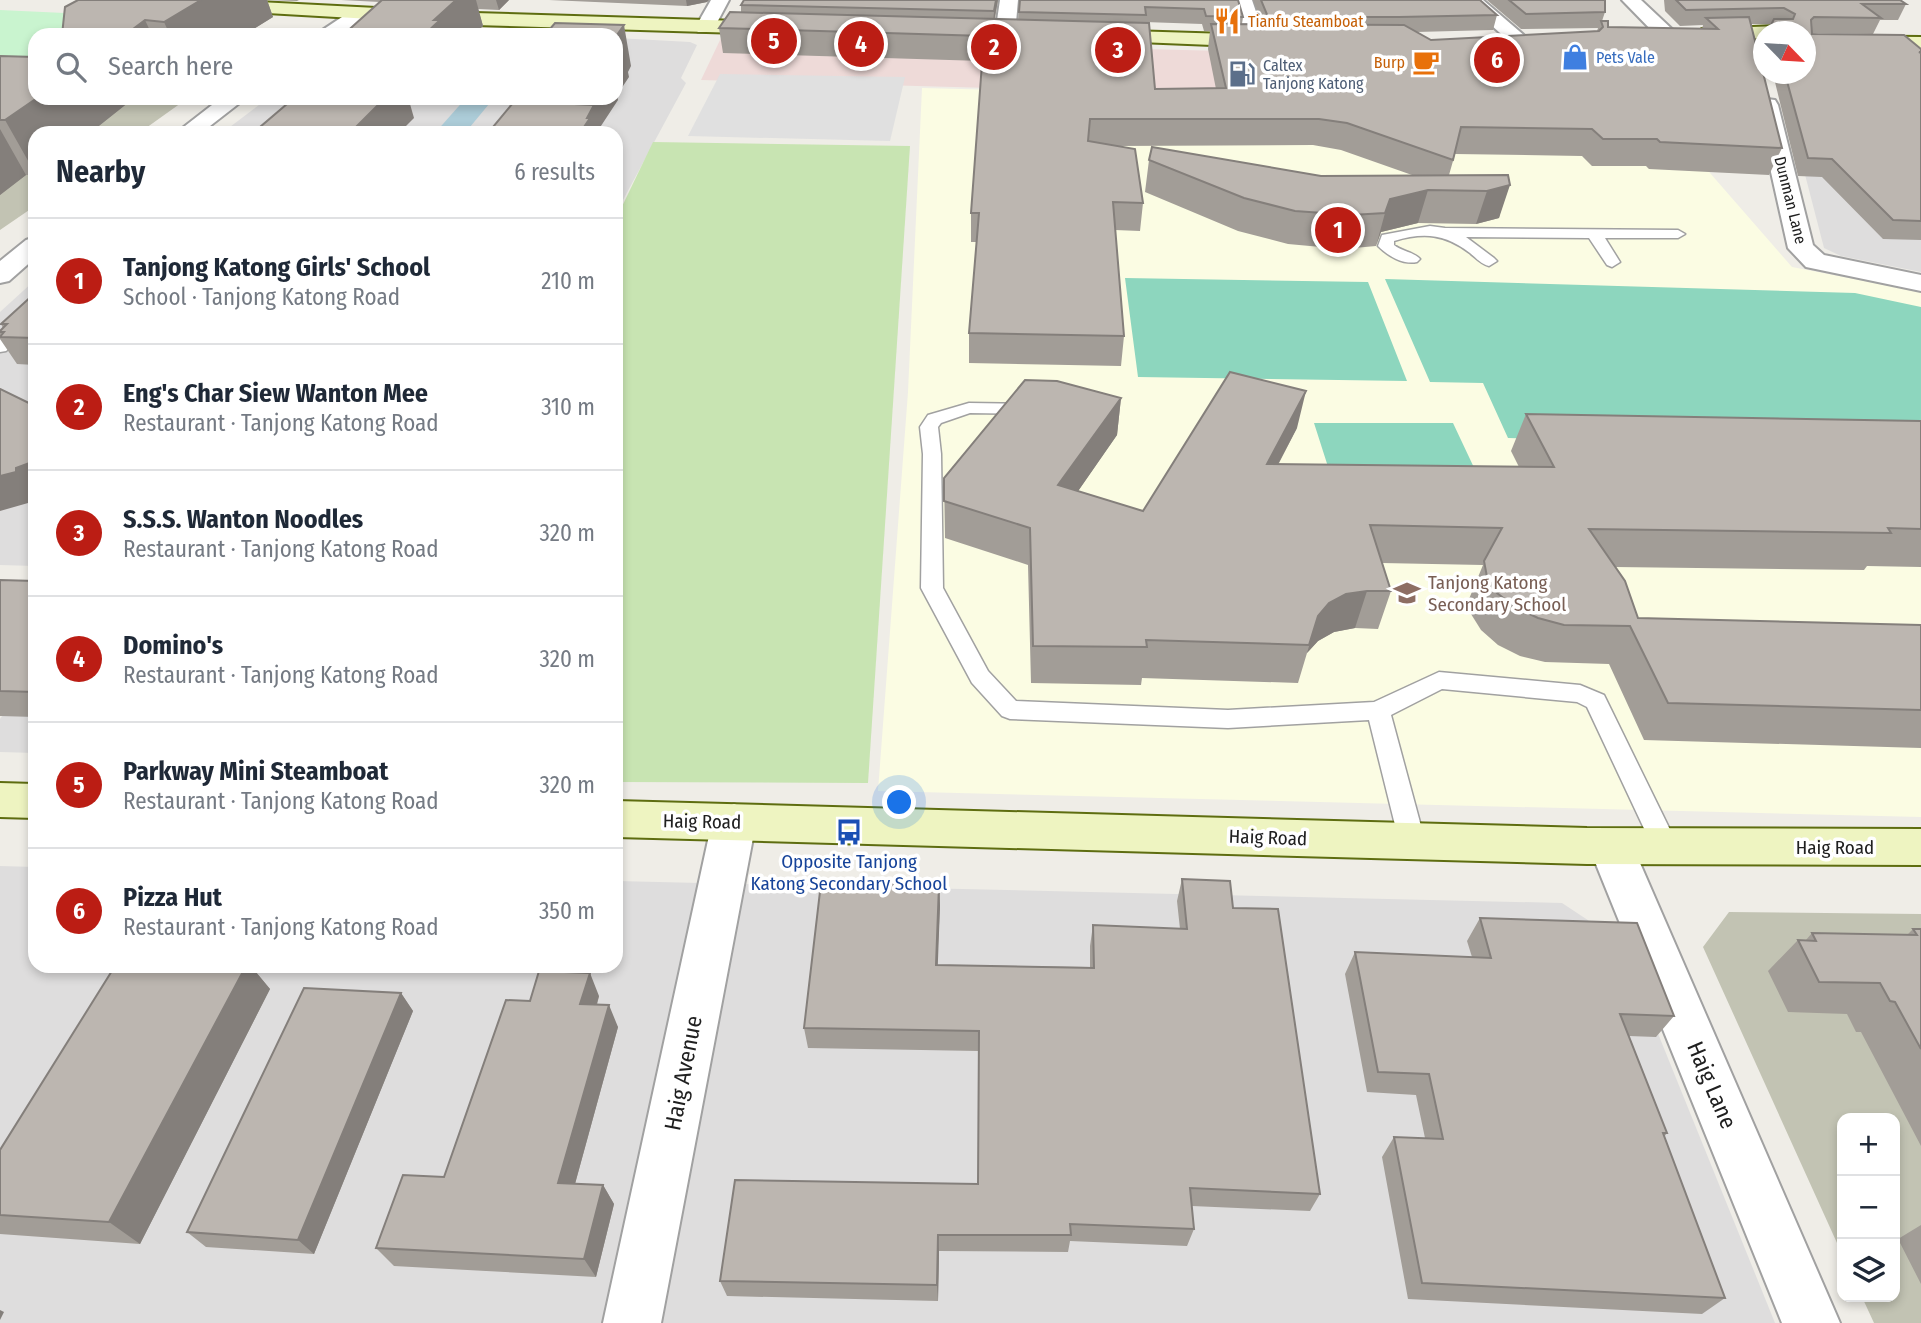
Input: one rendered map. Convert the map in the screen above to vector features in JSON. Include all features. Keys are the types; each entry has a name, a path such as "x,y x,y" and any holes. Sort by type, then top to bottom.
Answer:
{"main road":[{"path":"229,0 789,28"},
{"path":"196,5 327,12 388,7"},
{"path":"1816,32 1921,33"},
{"path":"1634,35 1713,35 1753,43"},
{"path":"1072,36 1280,41"},
{"path":"1488,38 1538,37"},
{"path":"1816,42 1921,44"},
{"path":"0,800 28,801"},
{"name":"Haig Road","path":"623,819 1611,847 1921,847"}],"street":[{"path":"711,26 720,0"},
{"path":"1005,34 1009,0"},
{"path":"1243,0 1256,41"},
{"path":"1472,0 1516,37"},
{"path":"1631,0 1667,34"},
{"path":"337,28 388,7"},
{"path":"323,28 331,20 327,12"},
{"name":"Dunman Lane","path":"1763,87 1801,248 1815,261 1921,283"},
{"path":"197,126 225,105"},
{"path":"0,275 28,251"},
{"name":"Haig Avenue","path":"632,1323 734,822"},
{"name":"Haig Lane","path":"1611,847 1811,1323"}],"lane":[{"path":"1412,260 1386,246 1387,238 1423,229 1447,232 1678,234"},
{"path":"1447,232 1464,239 1489,261"},
{"path":"1594,233 1612,262"},
{"path":"0,346 28,321"},
{"path":"1050,410 969,408 934,419 929,427 932,454 932,588 980,677 1010,710 1228,719 1378,712 1438,680 1580,694 1596,701 1665,846"},
{"path":"1378,712 1412,841"}],"shaded area":[{"path":"623,38 690,42 697,45 681,78 686,83 623,200 623,126 231,126 259,105 623,105"},
{"path":"721,38 1300,53 1315,97 701,80"},
{"path":"1921,59 1921,272 1841,256 1824,248 1782,84 1816,84 1816,73"},
{"path":"720,74 905,77 890,141 688,136"},
{"name":"Tanjong Katong Secondary School","path":"1635,87 1792,267 1921,292 1921,817 878,791 908,392 922,88 1362,99"},
{"path":"0,95 28,97 28,105 178,105 149,126 28,126 28,211 0,230"},
{"path":"28,286 28,566 0,565 0,312"},
{"path":"28,681 28,753 0,752 0,719"},
{"path":"0,866 28,867 28,973 623,973 623,881 1562,903 1621,942 1775,1323 0,1323"},
{"path":"1729,912 1921,914 1921,1323 1874,1323 1864,1302 1900,1302 1900,1113 1837,1113 1837,1243 1703,947"}],"green space":[{"path":"0,10 129,16 109,28 28,28 28,77 0,95"},
{"path":"653,142 910,146 868,783 623,782 623,204"},
{"path":"1125,278 1368,282 1407,381 1138,377"},
{"path":"1385,279 1855,293 1921,307 1921,447 1508,438 1483,383 1430,382"},
{"path":"1314,423 1453,423 1477,474 1330,473"}],"water":[{"path":"460,105 488,105 471,126 441,126"}],"building":[{"path":"78,0 201,0 164,22 145,20 134,28 63,28 65,7"},
{"path":"382,0 456,0 434,20 440,20 431,28 351,28"},
{"path":"744,0 996,0 994,11 741,5"},
{"path":"1020,0 1238,0 1243,17 1206,16 1204,9 1145,7 1146,15 1019,12"},
{"path":"1261,0 1480,0 1497,15 1268,17"},
{"path":"1509,0 1605,0 1605,12 1526,14"},
{"path":"1676,0 1900,0 1906,4 1862,4 1881,18 1814,17 1811,21 1773,21 1793,19 1795,14 1784,8 1686,10"},
{"path":"730,12 1149,23 1155,89 1226,88 1211,24 1404,25 1431,40 1599,31 1603,27 1601,21 1608,21 1608,27 1718,29 1706,18 1749,17 1753,33 1753,84 1766,84 1782,148 1660,142 1657,139 1603,139 1592,129 1461,127 1453,160 1347,123 1319,119 1090,119 1088,141 1135,149 1143,203 1113,202 1124,336 969,333 979,213 971,213 984,36 719,28"},
{"path":"555,23 624,25 622,28 551,28"},
{"path":"1816,34 1904,35 1921,49 1921,221 1893,220 1832,159 1808,158 1788,84 1816,84"},
{"path":"0,56 28,57 28,104 5,120 0,120"},
{"path":"286,105 378,105 357,126 261,126"},
{"path":"511,105 594,105 585,126 494,126"},
{"path":"1152,147 1321,176 1508,175 1510,185 1487,191 1428,190 1390,199 1385,213 1351,215 1295,211 1244,198 1149,160"},
{"path":"28,299 28,338 0,337 4,332 0,331 7,324 1,324"},
{"path":"1230,372 1306,391 1267,464 1554,467 1526,414 1921,421 1921,529 1888,528 1891,533 1589,529 1625,581 1638,618 1921,625 1921,710 1668,703 1630,626 1564,625 1538,618 1515,607 1497,593 1487,577 1484,561 1502,528 1370,525 1391,591 1346,594 1329,603 1318,616 1309,645 1146,640 1147,647 1033,646 1030,528 944,501 944,478 1025,380 1057,381 1121,398 1058,485 1143,511"},
{"path":"0,389 28,403 28,464 16,468 16,472 0,476"},
{"path":"0,580 28,581 28,692 0,691"},
{"path":"1182,879 1230,881 1233,908 1278,909 1320,1194 1190,1188 1194,1229 1070,1224 1071,1235 938,1235 937,1285 720,1281 735,1180 978,1184 979,1031 804,1028 821,883 939,885 936,965 1094,968 1093,925 1187,929"},
{"path":"1480,918 1637,923 1674,1016 1620,1014 1667,1133 1663,1133 1725,1298 1422,1283 1394,1137 1443,1139 1429,1074 1378,1072 1355,952 1491,958"},
{"path":"1913,929 1921,929 1921,1049 1895,1002 1890,1001 1880,983 1819,982 1798,940 1816,941 1812,933 1917,935"},
{"path":"111,973 242,973 109,1222 0,1215 0,1150"},
{"path":"538,973 590,973 580,1004 609,1005 558,1183 603,1185 584,1259 376,1248 403,1175 444,1177 506,1000 530,1001"},
{"path":"304,988 401,993 298,1240 187,1232"}],"place":[{"name":"Tianfu Steamboat","path":"1227,21"},
{"name":"Parkway Mini Steamboat","path":"774,41"},
{"name":"Domino's","path":"861,44"},
{"name":"Eng's Char Siew Wanton Mee","path":"994,47"},
{"name":"S.S.S. Wanton Noodles","path":"1118,50"},
{"name":"Pets Vale","path":"1575,57"},
{"name":"Pizza Hut","path":"1497,60"},
{"name":"Burp","path":"1426,62"},
{"name":"Caltex Tanjong Katong","path":"1242,74"},
{"name":"Tanjong Katong Girls' School","path":"1338,230"},
{"name":"Tanjong Katong Secondary School","path":"1407,593"},
{"name":"Opposite Tanjong Katong Secondary School","path":"849,832"}]}
